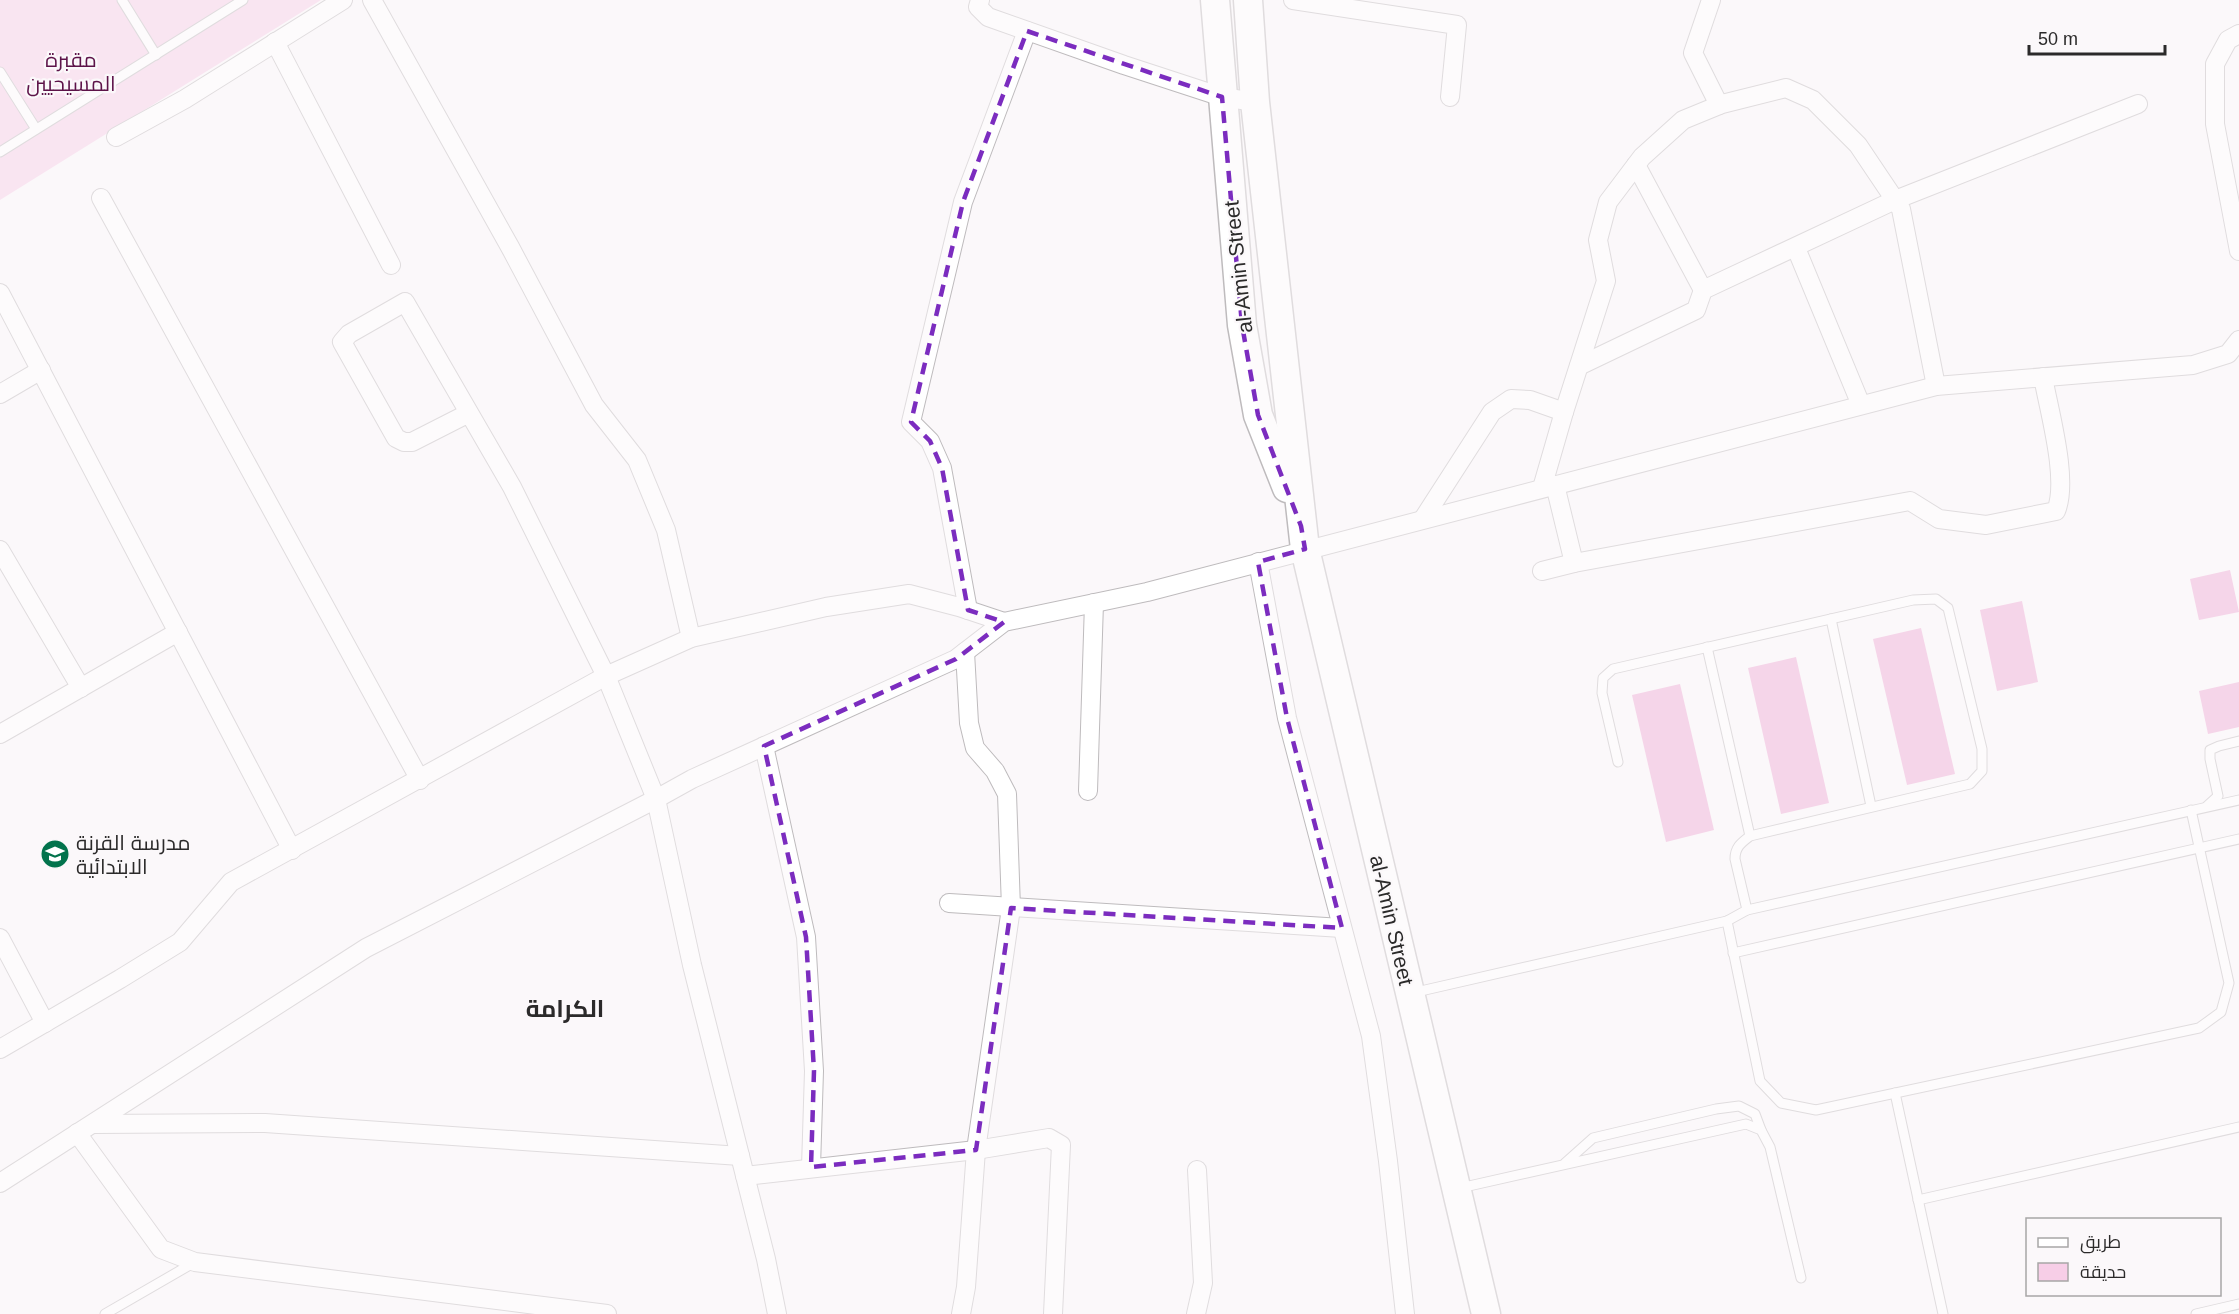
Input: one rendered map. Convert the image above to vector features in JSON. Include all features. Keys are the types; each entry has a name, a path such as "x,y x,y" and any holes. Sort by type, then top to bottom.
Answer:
{"main road":[{"name":"al-Amin Street","path":"1215,0 1242,325 1258,415 1303,538 1486,1314"},
{"name":"al-Amin Street","path":"1248,0 1255,102 1303,538"}],"street":[{"path":"116,137 185,99 343,0"},
{"path":"372,0 510,247 594,405 637,459 666,530 691,638"},
{"path":"980,0 978,7 988,17 1222,97 1255,102"},
{"path":"1293,0 1457,25 1450,97"},
{"path":"1711,0 1693,53 1719,105"},
{"path":"968,610 942,468 930,441 911,422 963,202 1027,31"},
{"path":"2239,34 2228,40 2215,64 2215,124 2239,251"},
{"path":"275,42 391,265"},
{"path":"1574,563 1548,486 1564,412 1606,282 1598,240 1608,202 1642,157 1683,120 1719,105 1786,88 1813,100 1858,145 1900,208 1936,386"},
{"path":"1579,366 1696,310 1703,290 1895,200 2138,104"},
{"path":"1636,165 1703,290"},
{"path":"101,198 420,780"},
{"path":"1796,248 1861,405"},
{"path":"0,293 291,849"},
{"path":"469,413 412,442 404,442 396,438 342,342 349,334 405,303 469,413 512,487 606,676 656,800 692,964 766,1259 777,1314"},
{"path":"0,1183 366,948 656,800 692,779 956,659 1004,622 1147,592 1258,561 1303,538 1423,519 1936,386 2193,365 2228,354 2239,340"},
{"path":"0,394 41,370"},
{"path":"1542,571 1574,563 1910,501 1939,519 1986,525 2056,511 2060,503 2062,482 2043,377"},
{"path":"1423,519 1492,412 1511,399 1530,400 1564,412"},
{"path":"0,550 81,688"},
{"path":"1258,561 1287,718 1371,1036 1405,1314"},
{"path":"0,1049 120,980 180,942 231,882 606,676 691,638 826,608 909,594 1004,622"},
{"path":"1088,791 1094,603"},
{"path":"0,734 178,632"},
{"path":"961,1314 966,1287 976,1150 1011,908 1007,794 995,771 975,748 969,723 965,652"},
{"path":"764,746 806,938 814,1071 811,1167"},
{"path":"949,903 1342,928"},
{"path":"0,938 45,1023"},
{"path":"93,1124 265,1124 740,1156"},
{"path":"77,1133 161,1249 195,1262 474,1306 607,1314"},
{"path":"745,1176 976,1150 1049,1138 1061,1145 1053,1314"},
{"path":"1196,1314 1203,1283 1197,1170"}],"lane":[{"path":"122,0 156,55"},
{"path":"0,152 243,0"},
{"path":"0,72 36,129"},
{"path":"1618,762 1602,693 1603,678 1613,669 1913,600 1936,599 1948,608 1982,749 1982,771 1970,783 1750,836 1735,851 1747,910"},
{"path":"1831,619 1871,806"},
{"path":"1707,647 1750,836"},
{"path":"2207,806 2218,796 2210,750 2239,741"},
{"path":"1410,994 1727,921 1747,910 2239,800"},
{"path":"1727,921 1760,1081 1781,1103 1816,1110 2199,1028 2221,1012 2229,983 2192,810"},
{"path":"1733,953 2239,839"},
{"path":"1895,1093 1943,1314"},
{"path":"1563,1164 1593,1138 1716,1109 1739,1106 1755,1114 1770,1147 1801,1278"},
{"path":"1455,1189 1746,1124 1761,1130"},
{"path":"1918,1200 2239,1127"},
{"path":"105,1314 195,1262"},
{"path":"2196,1314 2239,1304"}],"highlighted area":[{"path":"1027,31 1222,97 1242,325 1258,415 1301,526 1305,549 1258,562 1287,718 1342,928 1011,908 976,1150 811,1167 814,1071 806,937 764,746 956,659 1004,622 968,610 942,468 930,441 911,422 963,202"}],"green space":[{"name":"مقبرة المسيحيين","path":"0,0 321,0 0,200"}],"building":[{"path":"2230,570 2239,612 2199,620 2190,579"},
{"path":"2022,601 2038,682 1997,691 1980,610"},
{"path":"1921,628 1955,774 1907,785 1873,639"},
{"path":"1796,657 1829,803 1781,814 1748,668"},
{"path":"2239,682 2239,727 2208,734 2199,691"},
{"path":"1680,684 1714,830 1666,842 1632,695"}],"place":[{"name":"مدرسة القرنة الابتدائية","path":"55,854"}],"district":[{"name":"الكرامة","path":"565,1008"}]}
